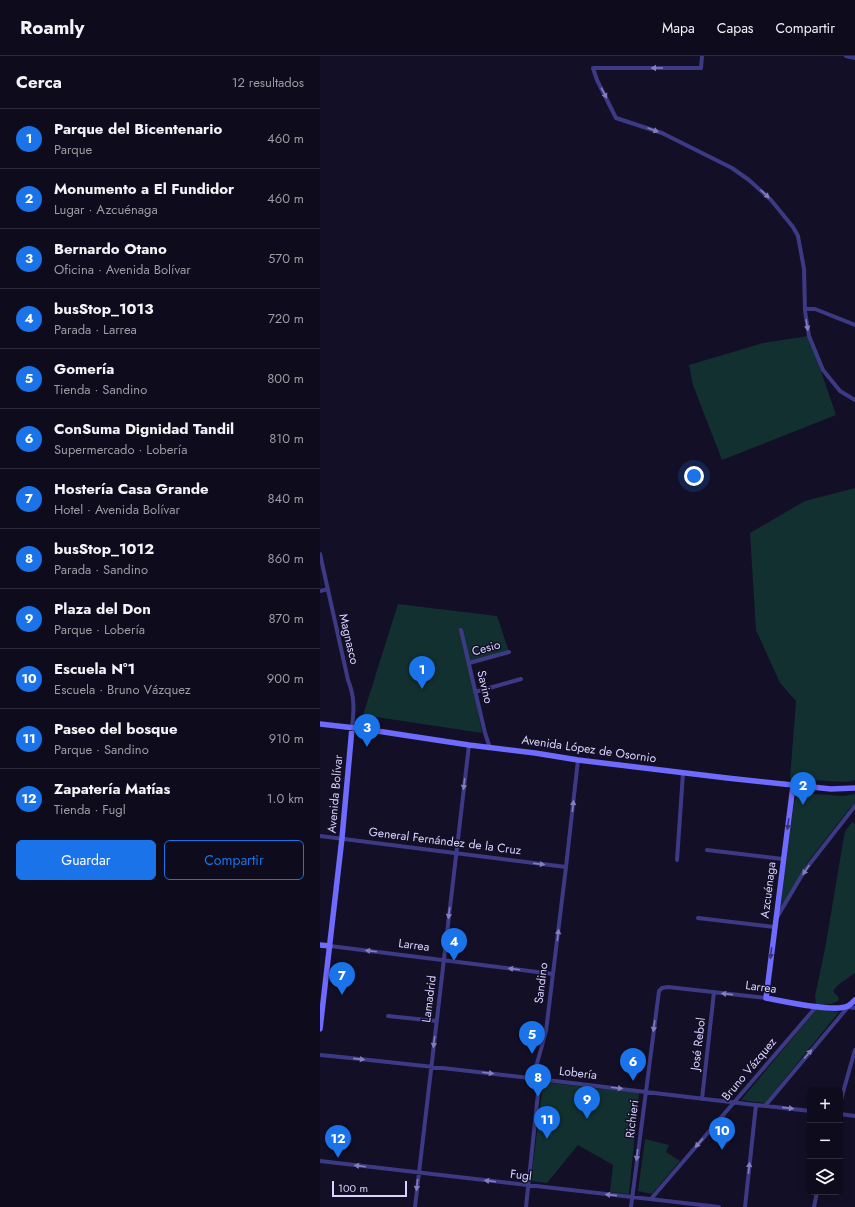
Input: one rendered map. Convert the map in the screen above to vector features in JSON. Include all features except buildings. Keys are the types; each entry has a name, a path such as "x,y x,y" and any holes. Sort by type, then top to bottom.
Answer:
{"main road":[{"name":"Avenida López de Osornio","path":"320,724 683,773 793,786 855,788"},
{"name":"Avenida Bolívar","path":"320,1029 342,838 352,728"},
{"name":"Azcuénaga","path":"766,998 793,786"},
{"name":"Larrea","path":"320,945 330,946"},
{"name":"Larrea","path":"766,998 816,1007 848,1007"},
{"path":"848,1007 855,1000"}],"street":[{"path":"702,56 701,68 593,68 597,80 614,111 616,118 662,133 732,168 749,180 771,200 793,227 798,236 804,268 805,309 809,336 823,370 840,391 855,400"},
{"path":"846,56 855,58"},
{"path":"805,309 815,309 855,325"},
{"name":"Magnasco","path":"320,554 348,680 354,699 352,728"},
{"path":"320,591 328,589"},
{"name":"Savino","path":"461,630 485,733 490,748"},
{"name":"Cesio","path":"469,663 508,652"},
{"path":"475,692 521,679"},
{"name":"Lamadrid","path":"415,1207 469,745"},
{"name":"Sandino","path":"526,1207 539,1084 536,1067 546,1031 578,760"},
{"path":"677,860 683,773"},
{"path":"775,920 805,870 855,806"},
{"name":"General Fernández de la Cruz","path":"320,836 566,867"},
{"path":"707,850 783,859"},
{"path":"698,918 774,927"},
{"name":"Larrea","path":"330,946 552,974"},
{"name":"Larrea","path":"662,988 668,987 766,998"},
{"name":"Richieri","path":"631,1207 659,991 662,988"},
{"name":"José Rebol","path":"702,1098 714,992"},
{"name":"Bruno Vázquez","path":"651,1199 816,1007"},
{"path":"765,1106 848,1007 855,1008"},
{"path":"388,1016 436,1021"},
{"path":"843,1092 855,1050"},
{"name":"Lobería","path":"320,1055 431,1066 807,1111"},
{"path":"745,1207 756,1105"},
{"path":"843,1114 855,1116"},
{"name":"Fugl","path":"320,1161 719,1207"},
{"path":"814,1207 816,1195"}],"green space":[{"path":"809,336 836,415 722,460 693,385 689,365 763,343"},
{"path":"855,488 855,780 847,782 790,779 796,701 780,683 756,630 750,533 805,501"},
{"path":"398,604 497,616 509,652 469,663 482,733 363,715"},
{"path":"802,793 843,796 855,794 855,804 850,808 807,863 780,911 794,802 797,796"},
{"path":"852,822 855,824 855,973 838,985 833,991 839,998 838,1001 831,1004 816,1004 815,996 825,949 844,836 846,830"},
{"path":"817,1009 839,1012 765,1103 741,1100"},
{"path":"543,1082 639,1093 629,1194 610,1192 613,1165 578,1145 547,1183 531,1181"},
{"path":"645,1139 669,1145 666,1152 680,1161 652,1194 638,1191"}],"place":[{"name":"Parque del Bicentenario","path":"422,689"},
{"name":"Bernardo Otano","path":"367,747"},
{"name":"Monumento a El Fundidor","path":"803,805"},
{"name":"busStop_1013","path":"454,961"},
{"name":"Hostería Casa Grande","path":"342,995"},
{"name":"Gomería","path":"532,1054"},
{"name":"ConSuma Dignidad Tandil","path":"633,1081"},
{"name":"busStop_1012","path":"538,1097"},
{"name":"Plaza del Don","path":"587,1119"},
{"name":"Paseo del bosque","path":"547,1139"},
{"name":"Escuela N°1","path":"722,1150"},
{"name":"Zapatería Matías","path":"338,1158"}]}
